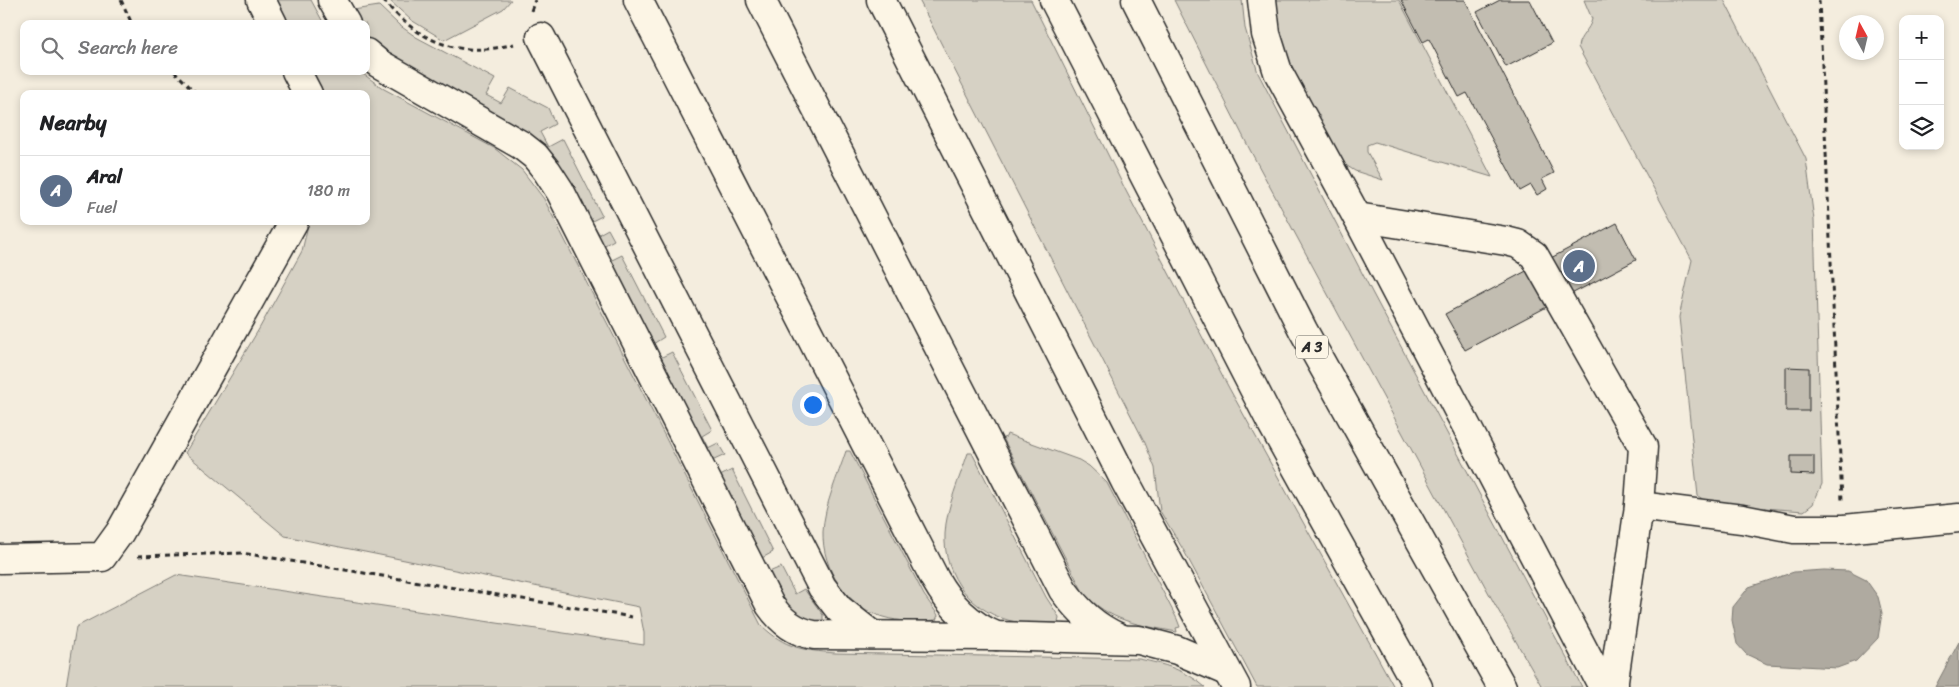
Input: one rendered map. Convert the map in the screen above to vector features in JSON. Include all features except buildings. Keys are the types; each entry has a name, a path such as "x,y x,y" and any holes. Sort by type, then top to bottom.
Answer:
{"main road":[{"path":"261,0 271,20"},
{"path":"332,0 344,20"},
{"path":"638,0 935,580 952,604 967,618 980,628 996,636"},
{"path":"762,0 1064,590 1072,602 1093,624 1121,639"},
{"path":"880,0 1125,481 1231,679"},
{"path":"1054,0 1271,422 1418,687"},
{"name":"A 3","path":"1136,0 1303,330 1502,687"},
{"path":"1262,0 1266,34 1278,72 1357,217 1602,687"},
{"path":"541,37 822,588 839,609 872,635"},
{"path":"370,56 378,63 505,134 535,156 547,171 560,191 770,605 790,626 807,634 1121,639 1155,643 1177,650 1231,679"},
{"path":"298,75 306,90"},
{"path":"1357,217 1506,241 1518,244 1534,255 1643,446 1639,506 1614,687"},
{"path":"0,559 102,557 120,532 292,225"},
{"path":"1639,506 1794,529 1844,529 1959,518"}],"path":[{"path":"121,0 130,20"},
{"path":"383,0 404,23 422,35 446,45 483,49 505,46 541,37"},
{"path":"530,0 533,5"},
{"path":"1819,0 1844,529"},
{"path":"178,75 194,90"},
{"path":"102,557 242,553 632,617"}],"shaded area":[{"path":"271,0 311,0 322,20 282,20"},
{"path":"389,0 511,0 503,9 444,40 411,20"},
{"path":"919,0 1031,0 1126,191 1229,388 1394,687 1257,687 1184,551 1160,511 1155,468 1145,443"},
{"path":"1174,0 1242,0 1245,28 1258,73 1582,687 1542,687 1493,601 1249,148"},
{"path":"1275,0 1399,0 1492,177 1375,142 1367,145 1367,152 1383,180 1355,171 1344,164 1296,78 1280,34"},
{"path":"1584,0 1724,0 1806,159 1814,220 1822,484 1813,504 1804,511 1710,504 1698,496 1679,317 1692,260 1578,47 1592,19"},
{"path":"379,6 399,25 416,37 495,79 486,95 501,103 510,88 548,108 555,124 540,132 548,147 563,139 602,216 592,221 599,234 608,229 614,240 603,246 610,261 622,255 664,337 653,344 660,358 672,352 712,430 702,436 708,448 718,443 725,455 712,461 720,476 732,470 773,552 762,558 769,572 781,567 795,594 804,589 823,615 823,621 819,625 791,615 568,187 372,44 370,42 370,20 355,20 353,10"},
{"path":"312,75 365,75 384,89 494,148 522,170 544,199 761,625 770,633 795,647 835,653 1139,659 1174,669 1190,676 1205,687 66,687 76,627 176,575 644,645 644,633 639,607 285,536 185,453 259,329 302,251 308,225 370,225 370,90 318,90"},
{"path":"1007,434 1079,460 1089,466 1107,483 1177,619 1180,627 1176,628 1177,632 1126,621 1114,616 1103,610 1083,592 1003,438"},
{"path":"846,451 850,451 924,595 938,615 936,620 896,620 870,612 847,595 832,572 824,546 824,522"},
{"path":"968,453 972,453 1046,597 1059,617 1058,623 1021,623 1001,618 986,611 974,602 955,579 949,565 946,550 946,524"},
{"path":"1848,571 1866,580 1878,597 1882,613 1878,638 1856,661 1837,668 1767,664 1746,654 1737,644 1732,620 1733,607 1749,587 1794,572"},
{"path":"1959,642 1959,687 1935,687"}],"place":[{"name":"Aral","path":"1579,266"}]}
